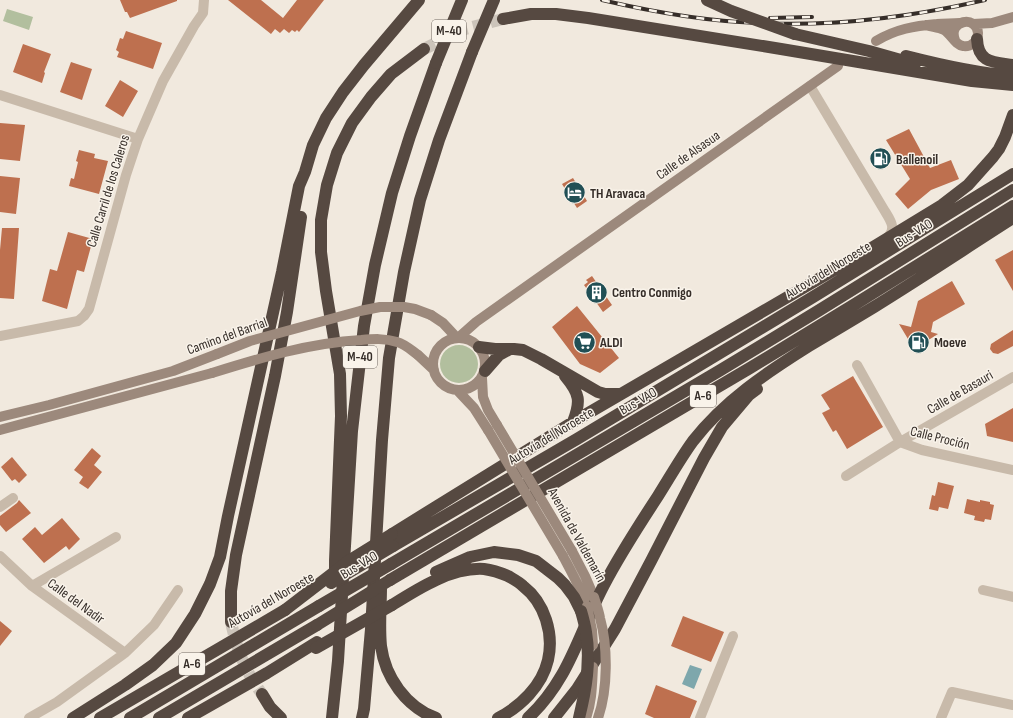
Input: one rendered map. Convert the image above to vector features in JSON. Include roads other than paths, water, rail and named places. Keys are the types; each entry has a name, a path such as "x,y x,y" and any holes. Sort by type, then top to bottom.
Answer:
{"highway":[{"path":"73,718 125,685 153,665 176,643 195,614 210,584 220,556 282,272 299,186 313,145 326,118 343,92 419,0"},
{"name":"M-40","path":"332,718 338,661 352,431 364,326 375,265 392,193 410,136 436,63 462,0"},
{"name":"M-40","path":"362,718 371,629 382,440 389,358 404,272 420,200 439,140 472,52 494,0"},
{"path":"707,0 731,11 796,34 869,51 972,81"},
{"path":"503,19 531,14 556,14 588,18 972,81 1013,85"},
{"path":"977,39 979,52 984,58 992,62 1013,65"},
{"path":"338,661 335,561 341,416 340,374 321,252 322,220 327,185 338,153 352,123 371,97 391,74 424,49"},
{"path":"869,51 880,49 967,70 1013,76"},
{"path":"393,540 573,422 886,240 942,205 968,185 985,167 999,149 1013,115"},
{"path":"231,622 231,591 236,555 275,376 287,312 305,188 305,172"},
{"name":"Autovía del Noroeste","path":"100,718 285,610 393,540 577,439 813,297 1013,174"},
{"name":"Bus-VAO","path":"130,718 719,371 1013,190"},
{"name":"A-6","path":"159,718 750,368 1013,206"},
{"path":"528,718 541,705 559,681 574,653 603,586 615,564 686,452 703,429 720,411 734,398 770,371 898,292 1013,218"},
{"path":"554,718 577,689 615,628 704,458 722,427 749,395 786,368 1013,226"},
{"path":"477,345 495,349 519,349 532,354 598,392 605,394 622,394"},
{"path":"483,375 499,356 510,349"},
{"path":"561,371 577,393 578,410 573,422"},
{"path":"382,440 381,646 387,669 400,692 419,709 436,718"},
{"path":"188,718 267,673 296,660 317,645 392,602 445,568 470,557 494,552 518,555 536,561 565,585 584,608 588,666 587,684 579,718"},
{"path":"392,602 453,573 484,569 504,575 523,586 532,594 544,612 547,624 549,634 548,660 540,679 527,697 507,713 498,718"},
{"path":"262,694 270,707 280,718"}],"main road":[{"path":"876,41 905,28 967,22 973,24 983,24 1009,18"},
{"path":"926,25 944,30 959,44 966,46 972,44 982,32 988,28 1009,18"},
{"path":"954,40 954,30 960,23"},
{"path":"973,24 978,32 977,39"},
{"name":"Calle de Alsasua","path":"458,338 476,322 838,66"},
{"name":"Camino del Barrial","path":"0,417 173,371 250,341 360,310 380,307 404,307 415,309 431,315 443,323 458,338"},
{"path":"476,322 473,333 477,345"},
{"path":"458,338 470,340 477,345 482,351 486,361 483,375 477,384 472,388 458,391 447,388 438,380 434,370 433,361 438,348 449,340 458,338"},
{"name":"Camino del Barrial","path":"0,430 307,346 352,340 389,340 398,342 407,347 434,370"},
{"name":"Avenida de Valdemarín","path":"483,375 483,397 492,427"},
{"name":"Avenida de Valdemarín","path":"458,391 492,427 568,554 585,576 594,597 604,635 606,671 605,689 598,718"},
{"name":"Avenida de Valdemarín","path":"568,554 574,576 582,594 584,608 592,630 592,684 586,718"}],"street":[{"name":"Calle Carril de los Caleros","path":"0,336 78,321 89,309 126,175 138,139 162,81 203,13 204,0"},
{"path":"810,86 884,208 893,227 886,240"},
{"path":"0,95 138,139"},
{"name":"Calle Proción","path":"857,365 900,442 922,450 1013,470"},
{"name":"Calle de Basauri","path":"846,476 900,442 1013,377"},
{"path":"0,507 13,498"},
{"name":"Calle del Nadir","path":"116,537 32,586 125,653"},
{"path":"0,556 32,586"},
{"path":"30,718 57,702 125,653 154,625 178,590"},
{"path":"983,590 1013,597"},
{"path":"700,718 733,636"},
{"path":"941,718 952,692 1013,705"}],"water":[{"path":"690,665 702,669 694,689 682,684"}],"tunnel":[{"path":"424,49 465,29 503,19"},
{"path":"231,622 242,660 262,694"}],"railway":[{"path":"602,0 660,12 699,18 738,22 786,24 843,22 901,16 985,0"},
{"path":"770,18 812,17"}],"place":[{"name":"Ballenoil","path":"880,159"},
{"name":"TH Aravaca","path":"574,193"},
{"name":"Centro Conmigo","path":"596,292"},
{"name":"ALDI","path":"585,342"},
{"name":"Moeve","path":"918,342"}]}
